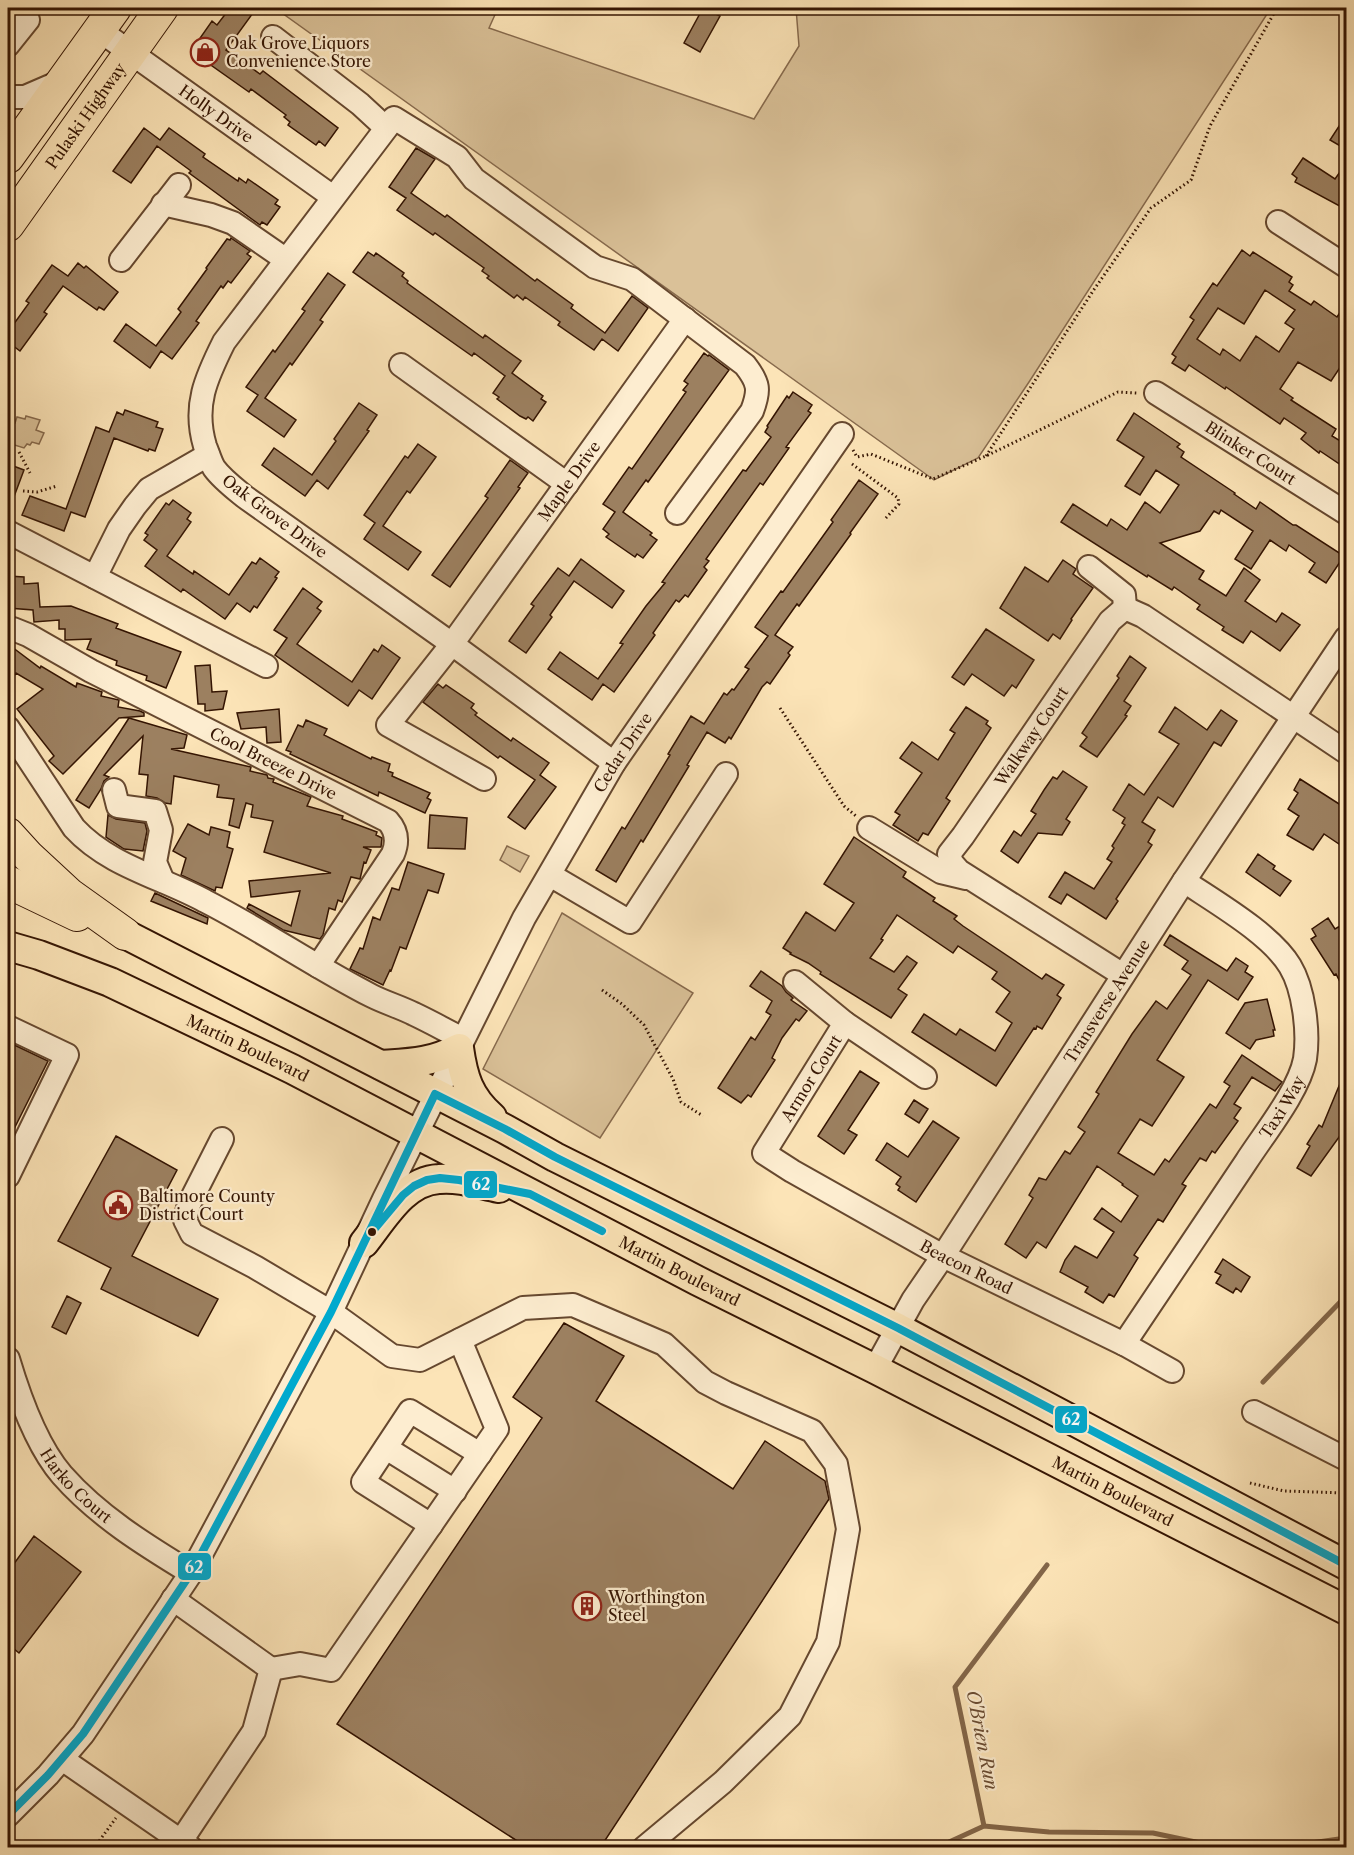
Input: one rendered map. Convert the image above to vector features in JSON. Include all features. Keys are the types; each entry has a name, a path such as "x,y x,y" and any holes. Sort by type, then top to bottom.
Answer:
{"highway":[{"name":"Pulaski Highway","path":"8,225 162,8"},
{"path":"8,158 109,14"},
{"path":"8,834 69,894 125,934"},
{"path":"8,882 94,923 125,934"}],"main road":[{"path":"125,934 505,1129 555,1157 898,1328 1347,1565"},
{"name":"Martin Boulevard","path":"8,946 39,955 110,982 292,1069 698,1281 1347,1610"},
{"path":"381,1065 422,1062 442,1057 461,1044 466,1084 482,1109 505,1129"},
{"path":"363,1243 403,1195 414,1186 427,1180 459,1180 530,1194"}],"street":[{"path":"8,9 28,20 8,45"},
{"name":"Holly Drive","path":"109,14 130,53 333,197"},
{"path":"273,37 360,104 390,123 457,157 474,179 595,267 632,279 745,364 756,379 758,396 752,411 677,513"},
{"path":"8,97 25,97 63,80"},
{"name":"Oak Grove Drive","path":"390,123 224,342 209,372 201,399 200,417 208,455 224,479 245,497 615,763"},
{"path":"120,260 179,185"},
{"path":"163,204 212,215 233,223 285,259"},
{"path":"1278,222 1347,266"},
{"name":"Maple Drive","path":"484,778 388,725 452,644 685,320"},
{"path":"401,366 567,484"},
{"name":"Blinker Court","path":"1156,393 1347,513"},
{"name":"Cedar Drive","path":"8,1815 62,1760 83,1734 191,1573 331,1312 435,1094 524,918 615,763 842,434"},
{"path":"94,577 119,530 149,489 208,455"},
{"path":"8,532 266,666"},
{"path":"1089,567 1124,595 1125,608 1143,616 1347,752"},
{"name":"Walkway Court","path":"1124,975 959,872 949,854 1110,621 1125,608"},
{"name":"Cool Breeze Drive","path":"8,629 28,635 91,670 388,821 396,837 393,854 318,966"},
{"name":"Transverse Avenue","path":"875,1369 913,1300 1184,881 1293,715 1347,638"},
{"path":"8,728 74,828 101,852 238,918 374,997 412,1013 461,1044"},
{"path":"550,875 630,922 726,774"},
{"path":"114,790 118,806 155,811 161,830 155,862 163,881"},
{"path":"869,828 941,872 972,880"},
{"name":"Taxi Way","path":"1125,1344 1272,1123 1295,1085 1305,1060 1306,1030 1303,1003 1292,968 1268,939 1184,881"},
{"path":"795,982 845,1023"},
{"name":"Armor Court","path":"764,1153 845,1023 925,1077"},
{"path":"8,1027 67,1054 8,1176"},
{"path":"222,1139 189,1204 185,1220 192,1234 255,1267 331,1312 392,1356 420,1360 523,1308 573,1305 664,1344 705,1382 726,1394 812,1431 836,1464 848,1529 828,1642 790,1716 723,1782 644,1848"},
{"name":"Beacon Road","path":"764,1153 943,1256 1125,1344 1172,1371"},
{"path":"173,1599 271,1669 300,1664 331,1670 497,1430 460,1340"},
{"name":"Harko Court","path":"8,1359 36,1433 61,1474 88,1501 119,1526 191,1573"},
{"path":"431,1525 363,1482 410,1411 480,1454"},
{"path":"1254,1412 1347,1459"},
{"path":"386,1448 455,1491"},
{"path":"62,1760 186,1844 254,1731 271,1669"}],"path":[{"path":"986,456 1093,291 1151,208 1191,180 1210,126 1277,8"},
{"path":"842,434 857,457 871,454 933,479 1118,392 1156,393"},
{"path":"19,452 30,473"},
{"path":"852,464 898,498 900,504 884,520"},
{"path":"23,491 37,492 57,486"},
{"path":"780,708 844,806 869,828"},
{"path":"602,990 622,1004 644,1025 673,1079 681,1102 703,1116"},
{"path":"1250,1482 1284,1491 1347,1493"},
{"path":"93,1848 127,1804"}],"shaded area":[{"path":"275,8 498,8 489,28 754,119 799,46 796,8 1271,8 978,458 934,480"},
{"path":"26,416 40,420 36,430 44,433 39,444 32,442 24,448 8,443 14,426 10,425 11,422 15,423 17,417 25,419"},
{"path":"507,846 529,856 520,872 500,860"},
{"path":"562,913 693,993 600,1138 483,1069"}],"building":[{"path":"230,8 246,8 253,13 226,50 260,74 263,71 338,128 325,146 319,141 316,145 288,125 290,122 284,117 286,115 251,89 249,92 191,51 212,21 217,25"},
{"path":"703,8 720,16 700,52 684,43"},
{"path":"1347,114 1347,140 1342,147 1330,140"},
{"path":"144,128 160,140 169,128 205,154 203,157 238,181 239,178 246,183 248,179 278,200 275,204 280,207 267,225 262,222 260,225 189,173 191,171 157,146 131,183 113,171"},
{"path":"416,148 435,159 411,193 445,217 447,215 535,281 537,279 573,305 571,308 605,333 632,296 648,308 618,351 602,339 594,350 558,325 560,322 525,297 523,300 517,295 514,298 487,278 489,276 482,271 484,268 435,233 433,235 397,210 406,198 389,187"},
{"path":"1303,158 1335,179 1347,162 1347,210 1295,182 1297,178 1292,174"},
{"path":"231,238 250,251 247,254 251,257 231,283 228,281 223,288 221,286 196,321 199,323 172,359 161,351 150,368 114,341 126,324 156,346 181,312 178,309 206,268 227,239"},
{"path":"1242,250 1250,256 1253,252 1292,277 1289,282 1293,285 1289,291 1311,305 1314,301 1337,317 1347,302 1347,357 1331,381 1298,362 1280,389 1293,398 1291,400 1336,429 1332,436 1347,445 1347,469 1320,451 1319,453 1301,439 1306,433 1284,418 1280,424 1189,365 1185,371 1172,363 1176,357 1172,354 1194,320 1190,317 1213,283 1217,286","holes":["1265,290 1295,310 1285,323 1294,329 1279,352 1256,336 1240,361 1223,349 1220,355 1197,339 1218,308 1244,324"]},
{"path":"368,252 374,256 376,253 404,273 402,276 408,281 407,283 483,338 485,335 521,361 512,373 543,396 541,399 546,402 533,421 528,417 526,419 520,416 497,399 499,397 493,393 505,376 474,353 472,356 353,272"},
{"path":"78,263 84,268 86,266 118,292 104,310 99,307 97,310 63,286 44,312 47,314 20,351 8,342 8,332 29,303 26,301 52,265 68,276"},
{"path":"328,273 345,285 320,320 323,322 265,398 296,420 284,437 247,411 258,395 246,387 305,311 302,309"},
{"path":"704,353 729,370 648,482 646,480 623,512 652,533 650,535 657,540 643,558 637,554 635,557 606,537 609,534 603,529 615,512 603,504 629,467 632,469 686,392 683,390 688,384 684,381"},
{"path":"793,392 812,405 808,411 811,413 786,447 789,448 763,485 760,483 706,559 709,561 704,567 707,570 688,597 685,595 679,602 676,600 653,633 655,635 614,692 603,684 592,700 548,669 560,652 598,679 623,644 620,643 665,583 662,582 743,470 746,471 771,437 765,432 767,426 787,396 789,398"},
{"path":"359,403 377,415 367,430 369,431 328,489 317,480 305,496 262,465 274,448 312,475"},
{"path":"125,410 158,422 156,427 163,429 155,451 149,449 148,451 114,438 85,517 71,512 64,531 22,515 30,496 66,509 96,427 109,432 117,412 123,415"},
{"path":"1134,413 1180,444 1177,447 1184,452 1181,457 1256,509 1260,502 1344,556 1326,583 1309,572 1315,563 1289,545 1286,551 1270,540 1251,569 1235,559 1253,531 1221,510 1219,514 1214,511 1200,531 1160,543 1204,571 1199,579 1226,596 1244,568 1260,580 1245,601 1276,622 1282,613 1300,625 1280,651 1251,631 1243,643 1222,630 1224,627 1197,609 1200,605 1174,587 1172,590 1148,575 1147,577 1061,522 1073,504 1107,526 1111,519 1127,530 1145,502 1160,513 1179,485 1156,470 1140,495 1125,486 1144,457 1117,440"},
{"path":"418,444 436,457 410,493 407,491 383,526 421,552 408,570 364,539 375,523 364,515 405,456 408,458"},
{"path":"510,460 528,473 518,487 520,488 450,587 432,575 488,498 485,496"},
{"path":"8,464 24,470 9,510 8,509"},
{"path":"859,480 878,494 799,606 797,604 775,635 793,647 788,653 790,655 770,684 767,682 762,687 731,739 729,737 725,743 707,732 643,842 641,840 616,882 596,870 622,827 625,829 691,716 704,724 724,693 727,695 732,689 734,690 749,669 745,667 768,636 755,627 833,522 831,520"},
{"path":"173,500 191,513 187,519 191,522 167,556 193,574 194,571 229,595 252,562 256,564 260,558 279,572 257,608 254,606 250,612 237,603 225,619 183,589 181,592 145,566 157,550 144,540 148,535 145,533 166,503 169,505"},
{"path":"581,559 624,591 612,608 574,581 526,653 509,641 534,606 531,604 558,568 569,576"},
{"path":"1063,560 1076,569 1073,574 1093,588 1060,639 1053,634 1048,641 1000,608 1025,567 1048,582"},
{"path":"8,576 24,577 24,584 38,583 40,607 71,606 118,624 116,628 181,652 166,688 146,680 147,676 116,665 117,661 87,649 91,639 65,640 65,629 59,629 59,620 34,622 33,610 8,608"},
{"path":"303,588 322,602 317,608 321,611 297,644 352,682 374,649 378,652 382,645 400,658 372,699 359,690 348,706 275,655 287,638 274,630"},
{"path":"986,629 1034,660 1016,688 1012,685 1004,696 972,674 964,685 952,677"},
{"path":"8,644 40,668 41,666 76,687 77,683 102,692 101,696 119,700 118,707 140,711 144,713 144,716 119,718 63,774 49,761 54,756 17,709 43,689 16,673 8,685"},
{"path":"1130,656 1146,668 1124,701 1131,706 1125,715 1127,716 1097,757 1080,746 1087,737 1082,733 1119,678 1117,676"},
{"path":"210,665 212,692 227,691 223,709 205,711 205,704 198,704 195,666"},
{"path":"438,684 443,688 446,685 474,704 471,708 477,713 475,715 511,741 513,738 549,763 540,775 556,787 525,829 508,817 535,780 500,756 498,758 423,702"},
{"path":"966,707 988,721 986,724 991,728 946,798 950,801 928,835 923,833 918,841 893,825 900,815 895,812 922,773 900,758 912,742 938,760 955,733 950,730"},
{"path":"1175,707 1207,730 1221,710 1237,721 1221,746 1214,742 1173,807 1158,797 1142,822 1155,830 1148,842 1152,845 1116,899 1118,901 1106,919 1067,894 1061,904 1049,897 1065,872 1094,889 1112,862 1107,859 1125,825 1122,823 1125,818 1113,810 1129,784 1144,795 1179,744 1159,732"},
{"path":"279,709 281,742 267,743 266,727 241,729 237,713"},
{"path":"129,718 187,735 184,748 171,749 251,767 250,771 267,775 268,778 274,779 273,782 311,797 307,806 343,816 342,819 377,832 376,835 382,838 381,847 363,847 371,850 366,863 364,862 360,879 351,877 342,902 338,900 335,910 329,908 320,939 283,930 247,908 249,904 291,926 300,891 251,897 249,881 331,873 264,852 273,821 251,817 253,805 246,803 239,828 229,825 234,799 217,797 219,785 174,776 171,804 146,796 148,775 139,774 143,736 104,775 109,777 104,781 89,808 76,800"},
{"path":"306,720 327,729 324,735 371,759 372,757 390,764 388,771 393,773 392,776 430,793 427,798 431,800 425,813 379,792 378,796 290,754 291,752 286,750 298,725 303,727"},
{"path":"1063,771 1087,787 1066,819 1070,822 1062,835 1038,833 1018,863 1001,851 1014,831 1021,836 1036,814 1031,811 1044,790 1053,777 1057,779"},
{"path":"1300,779 1347,809 1347,832 1339,844 1324,834 1313,850 1287,835 1299,816 1288,809 1298,793 1294,790"},
{"path":"108,815 116,819 145,823 147,831 143,851 124,849 106,837"},
{"path":"430,815 467,818 465,849 428,848"},
{"path":"188,824 209,835 211,827 230,832 227,847 233,849 222,888 216,887 215,891 181,875 186,858 173,851"},
{"path":"854,837 906,872 903,877 935,898 933,901 957,916 954,919 963,926 1042,979 1046,974 1064,985 1057,995 1061,998 1042,1029 1037,1026 1036,1029 1034,1028 996,1086 912,1032 924,1014 956,1035 960,1029 995,1051 1012,1023 996,1012 1010,992 992,979 997,972 958,946 953,953 897,915 870,958 894,972 907,956 917,963 898,989 907,995 891,1018 783,948 806,912 835,931 854,903 824,884"},
{"path":"1258,854 1275,866 1273,869 1291,881 1280,896 1246,872"},
{"path":"408,862 444,874 438,893 428,890 406,949 400,947 383,985 350,969 360,948 363,949 373,917 380,920 392,888 399,890"},
{"path":"155,893 208,918 207,924 151,901"},
{"path":"1328,918 1335,929 1340,926 1347,936 1347,996 1336,974 1334,975 1311,939 1316,936 1312,929"},
{"path":"1170,935 1227,971 1236,958 1248,966 1245,972 1253,977 1238,1000 1208,980 1157,1060 1184,1077 1152,1126 1140,1119 1118,1153 1154,1175 1165,1159 1169,1162 1210,1104 1216,1108 1230,1086 1224,1082 1242,1055 1282,1082 1275,1091 1252,1077 1234,1104 1241,1108 1234,1118 1238,1121 1215,1153 1212,1151 1206,1161 1200,1158 1182,1184 1186,1186 1163,1222 1158,1219 1134,1255 1138,1258 1114,1297 1109,1294 1103,1303 1085,1292 1088,1287 1060,1272 1075,1246 1097,1258 1114,1232 1094,1219 1102,1208 1121,1222 1138,1196 1097,1166 1046,1248 1037,1242 1026,1258 1005,1244 1033,1198 1029,1195 1039,1178 1046,1180 1065,1151 1070,1154 1085,1132 1078,1127 1099,1094 1096,1092 1132,1034 1156,1001 1167,1009 1191,975 1182,969 1188,961 1164,945"},
{"path":"761,971 782,986 793,998 791,1000 807,1011 799,1021 796,1019 782,1038 772,1058 775,1060 751,1097 748,1095 741,1103 718,1088 751,1037 755,1040 771,1015 766,1012 772,1001 750,986"},
{"path":"1267,999 1275,1030 1273,1030 1274,1036 1256,1040 1250,1049 1226,1033 1245,1003"},
{"path":"8,1042 48,1061 8,1141"},
{"path":"1346,1069 1347,1126 1311,1176 1297,1168 1310,1146 1307,1144 1319,1125 1322,1127"},
{"path":"860,1071 879,1083 848,1130 857,1135 844,1154 818,1136"},
{"path":"914,1100 928,1109 919,1123 905,1114"},
{"path":"933,1121 959,1138 916,1202 898,1190 900,1187 896,1184 901,1177 876,1160 887,1143 908,1157"},
{"name":"Baltimore County District Court","path":"116,1136 177,1170 132,1256 218,1299 198,1336 101,1289 111,1268 58,1241"},
{"path":"1223,1259 1250,1277 1241,1292 1236,1288 1233,1293 1216,1283 1221,1275 1215,1272"},
{"path":"67,1296 81,1303 66,1334 52,1327"},
{"name":"Worthington Steel","path":"564,1323 624,1356 596,1401 733,1489 765,1441 825,1481 829,1499 600,1848 528,1848 337,1724 542,1418 513,1397"},
{"path":"34,1536 81,1572 19,1653 8,1644 8,1572"}],"waterway":[{"name":"O'Brien Run","path":"1263,1382 1346,1296"},
{"name":"O'Brien Run","path":"936,1848 984,1826 955,1687 1047,1565"},
{"path":"984,1826 1049,1832 1153,1833 1224,1848"},
{"path":"1276,1848 1346,1838"}],"transit line":[{"name":"62","path":"8,1815 48,1775 83,1734 191,1573 331,1312 435,1094 555,1157 898,1328 1346,1565"},
{"name":"62","path":"372,1232 403,1195 414,1186 427,1180 440,1178 530,1194 602,1231"}],"place":[{"name":"Oak Grove Liquors Convenience Store","path":"205,52"},
{"name":"Baltimore County District Court","path":"118,1205"},
{"name":"Worthington Steel","path":"587,1606"}]}
